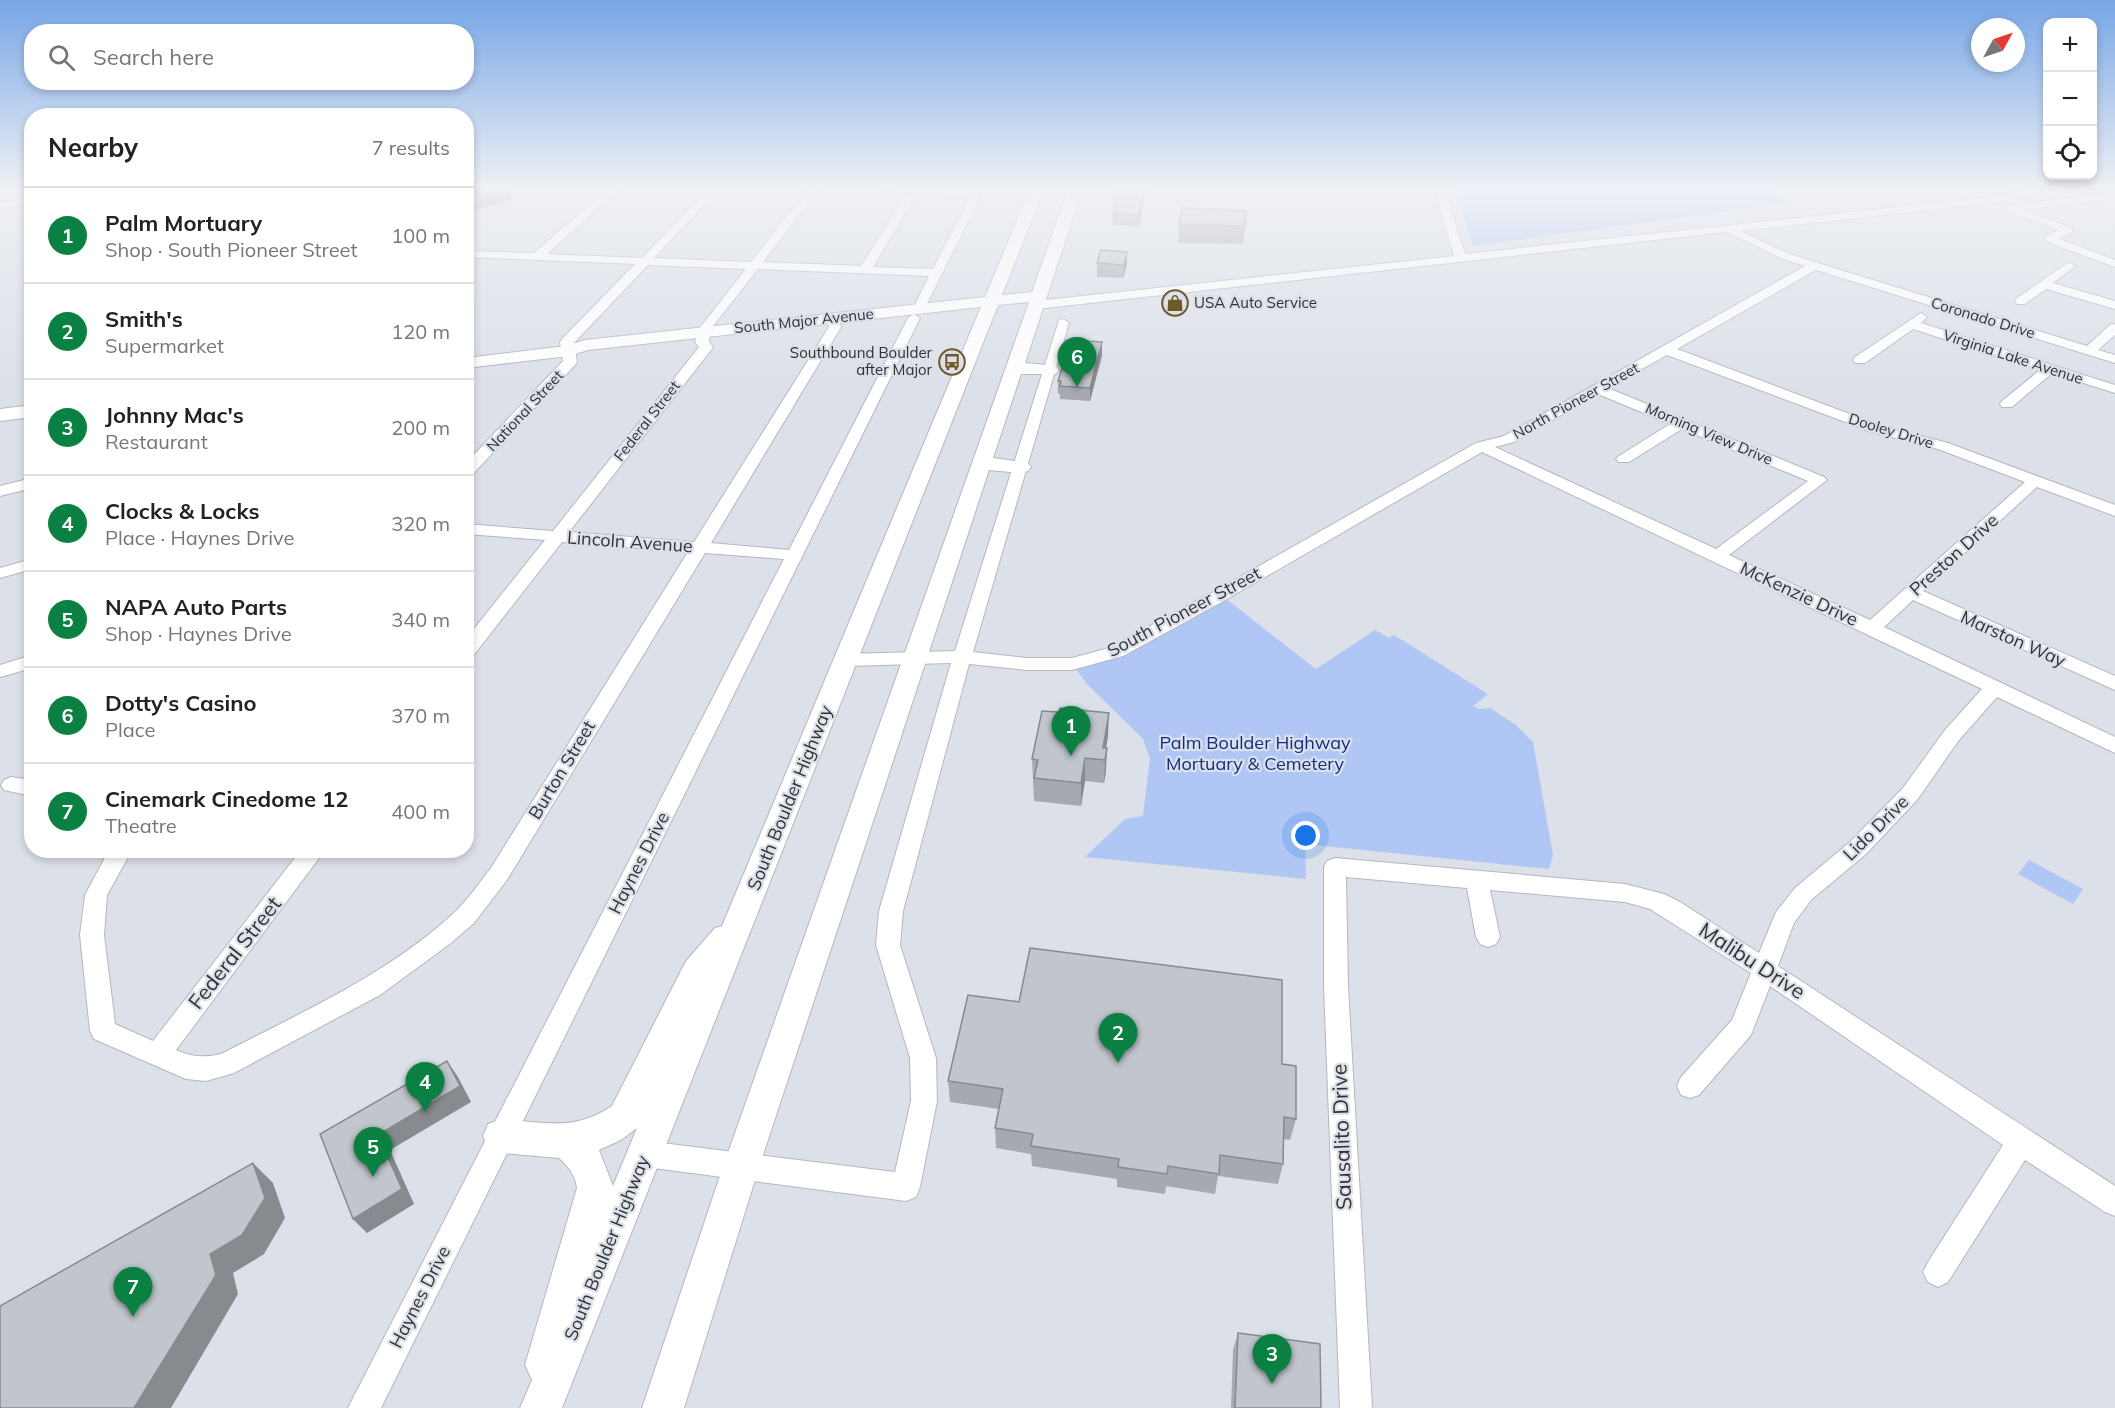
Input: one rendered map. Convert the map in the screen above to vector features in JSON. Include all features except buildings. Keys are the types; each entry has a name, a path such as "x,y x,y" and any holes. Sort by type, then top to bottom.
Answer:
{"main road":[{"name":"South Boulder Highway","path":"541,1408 1011,253"},
{"path":"663,1408 741,1167 1054,253"},
{"name":"South Major Avenue","path":"474,362 570,351 585,345 703,337 1037,301"},
{"path":"1014,368 1050,370"},
{"path":"1,414 24,412"},
{"path":"982,463 1021,467"},
{"path":"501,1136 568,1142 608,1130 624,1118 697,971 740,921"},
{"path":"535,1408 553,1333 595,1188 593,1171 582,1154 568,1142"}],"street":[{"path":"537,257 542,253"},
{"name":"National Street","path":"474,464 570,362 567,342 653,253"},
{"name":"Federal Street","path":"474,642 706,347 703,337 764,253"},
{"path":"865,270 876,253"},
{"name":"Haynes Drive","path":"364,1408 793,555 948,253"},
{"path":"1037,301 1471,253"},
{"name":"Coronado Drive","path":"1780,253 2115,359"},
{"path":"2085,253 2115,264"},
{"path":"474,254 938,273"},
{"name":"North Pioneer Street","path":"1333,530 1481,446 1509,439 1815,265"},
{"path":"2021,301 2069,266"},
{"path":"2043,284 2115,305"},
{"path":"1860,360 1938,304"},
{"name":"Burton Street","path":"117,858 96,895 92,935 104,1031 186,1067 206,1069 225,1065 371,988 443,936 466,916 499,874 834,323"},
{"path":"646,1154 906,1187 924,1101 923,1058 888,945 891,911 962,657 1063,323"},
{"name":"Virginia Lake Avenue","path":"1911,324 2115,389"},
{"path":"2089,351 2115,328"},
{"name":"Dooley Drive","path":"1666,350 1874,428 1944,446 2114,510"},
{"path":"2007,404 2049,369"},
{"name":"Morning View Drive","path":"1598,388 1819,480 1717,556"},
{"path":"1624,459 1682,423"},
{"name":"McKenzie Drive","path":"1481,446 1872,628 2115,746"},
{"name":"Preston Drive","path":"1872,628 2035,481"},
{"path":"0,491 24,485"},
{"name":"Lincoln Avenue","path":"474,530 793,555"},
{"name":"South Pioneer Street","path":"846,660 962,657 1027,664 1072,664 1116,651 1221,595 1333,530"},
{"path":"0,573 24,566"},
{"name":"Marston Way","path":"1912,593 2115,684"},
{"path":"2,670 24,663"},
{"name":"Lido Drive","path":"1690,1086 1742,1027 1784,920 1803,894 1858,848 1910,794 1952,735 1994,689"},
{"name":"Federal Street","path":"157,1055 308,858"},
{"name":"Malibu Drive","path":"1335,867 1625,893 1656,901 1765,969 2021,1142 2115,1202"},
{"name":"Sausalito Drive","path":"1335,867 1336,986 1356,1408"},
{"path":"1477,881 1488,937"},
{"path":"1938,1272 2021,1142"}],"green space":[{"name":"Palm Boulder Highway Mortuary & Cemetery","path":"1221,595 1316,669 1375,630 1389,638 1394,635 1488,694 1473,706 1479,709 1490,708 1516,725 1533,742 1553,855 1549,869 1305,844 1306,879 1085,857 1125,819 1143,816 1150,758 1143,739 1087,684 1072,664 1116,651"},
{"path":"2029,860 2083,889 2073,904 2018,874"}],"place":[{"name":"USA Auto Service","path":"1175,303"},
{"name":"Southbound Boulder after Major","path":"952,362"},
{"name":"Dotty's Casino","path":"1077,387"},
{"name":"Palm Mortuary","path":"1071,756"},
{"name":"Smith's","path":"1118,1063"},
{"name":"Clocks & Locks","path":"425,1112"},
{"name":"NAPA Auto Parts","path":"373,1177"},
{"name":"Cinemark Cinedome 12","path":"133,1317"},
{"name":"Johnny Mac's","path":"1272,1384"}]}
